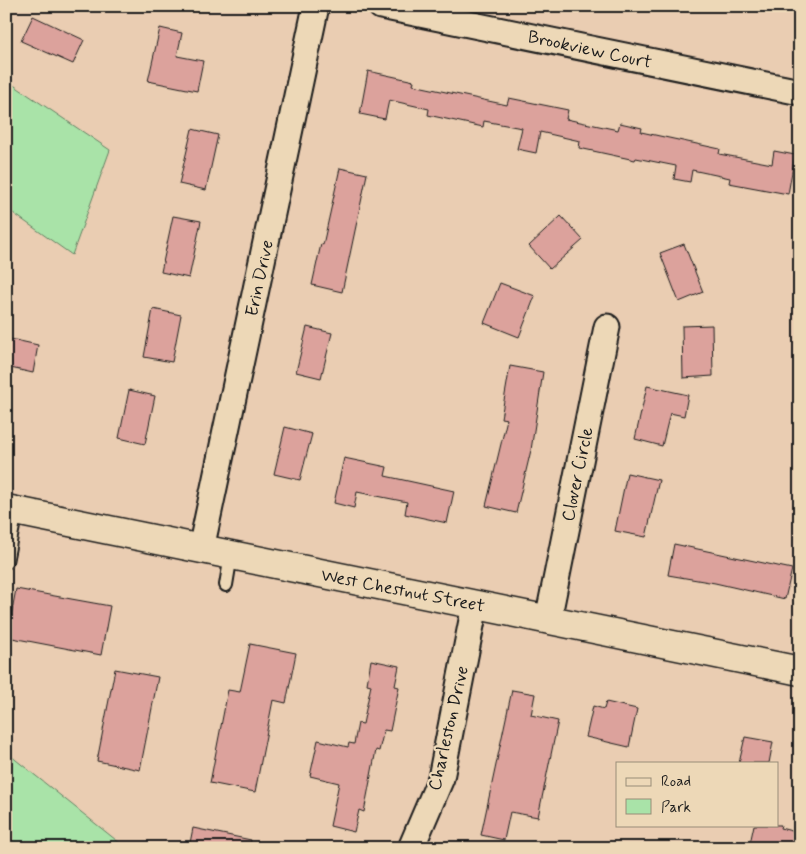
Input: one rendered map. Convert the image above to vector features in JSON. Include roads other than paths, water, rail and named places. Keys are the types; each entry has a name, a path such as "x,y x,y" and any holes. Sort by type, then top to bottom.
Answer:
{"main road":[{"name":"West Chestnut Street","path":"11,510 800,671"}],"street":[{"name":"Erin Drive","path":"201,549 316,6"},
{"name":"Brookview Court","path":"381,6 800,92"},
{"name":"Clover Circle","path":"548,620 607,328"},
{"name":"Charleston Drive","path":"411,848 441,778 475,605"}],"lane":[{"path":"6,562 11,510"},
{"path":"226,585 231,555"}]}
